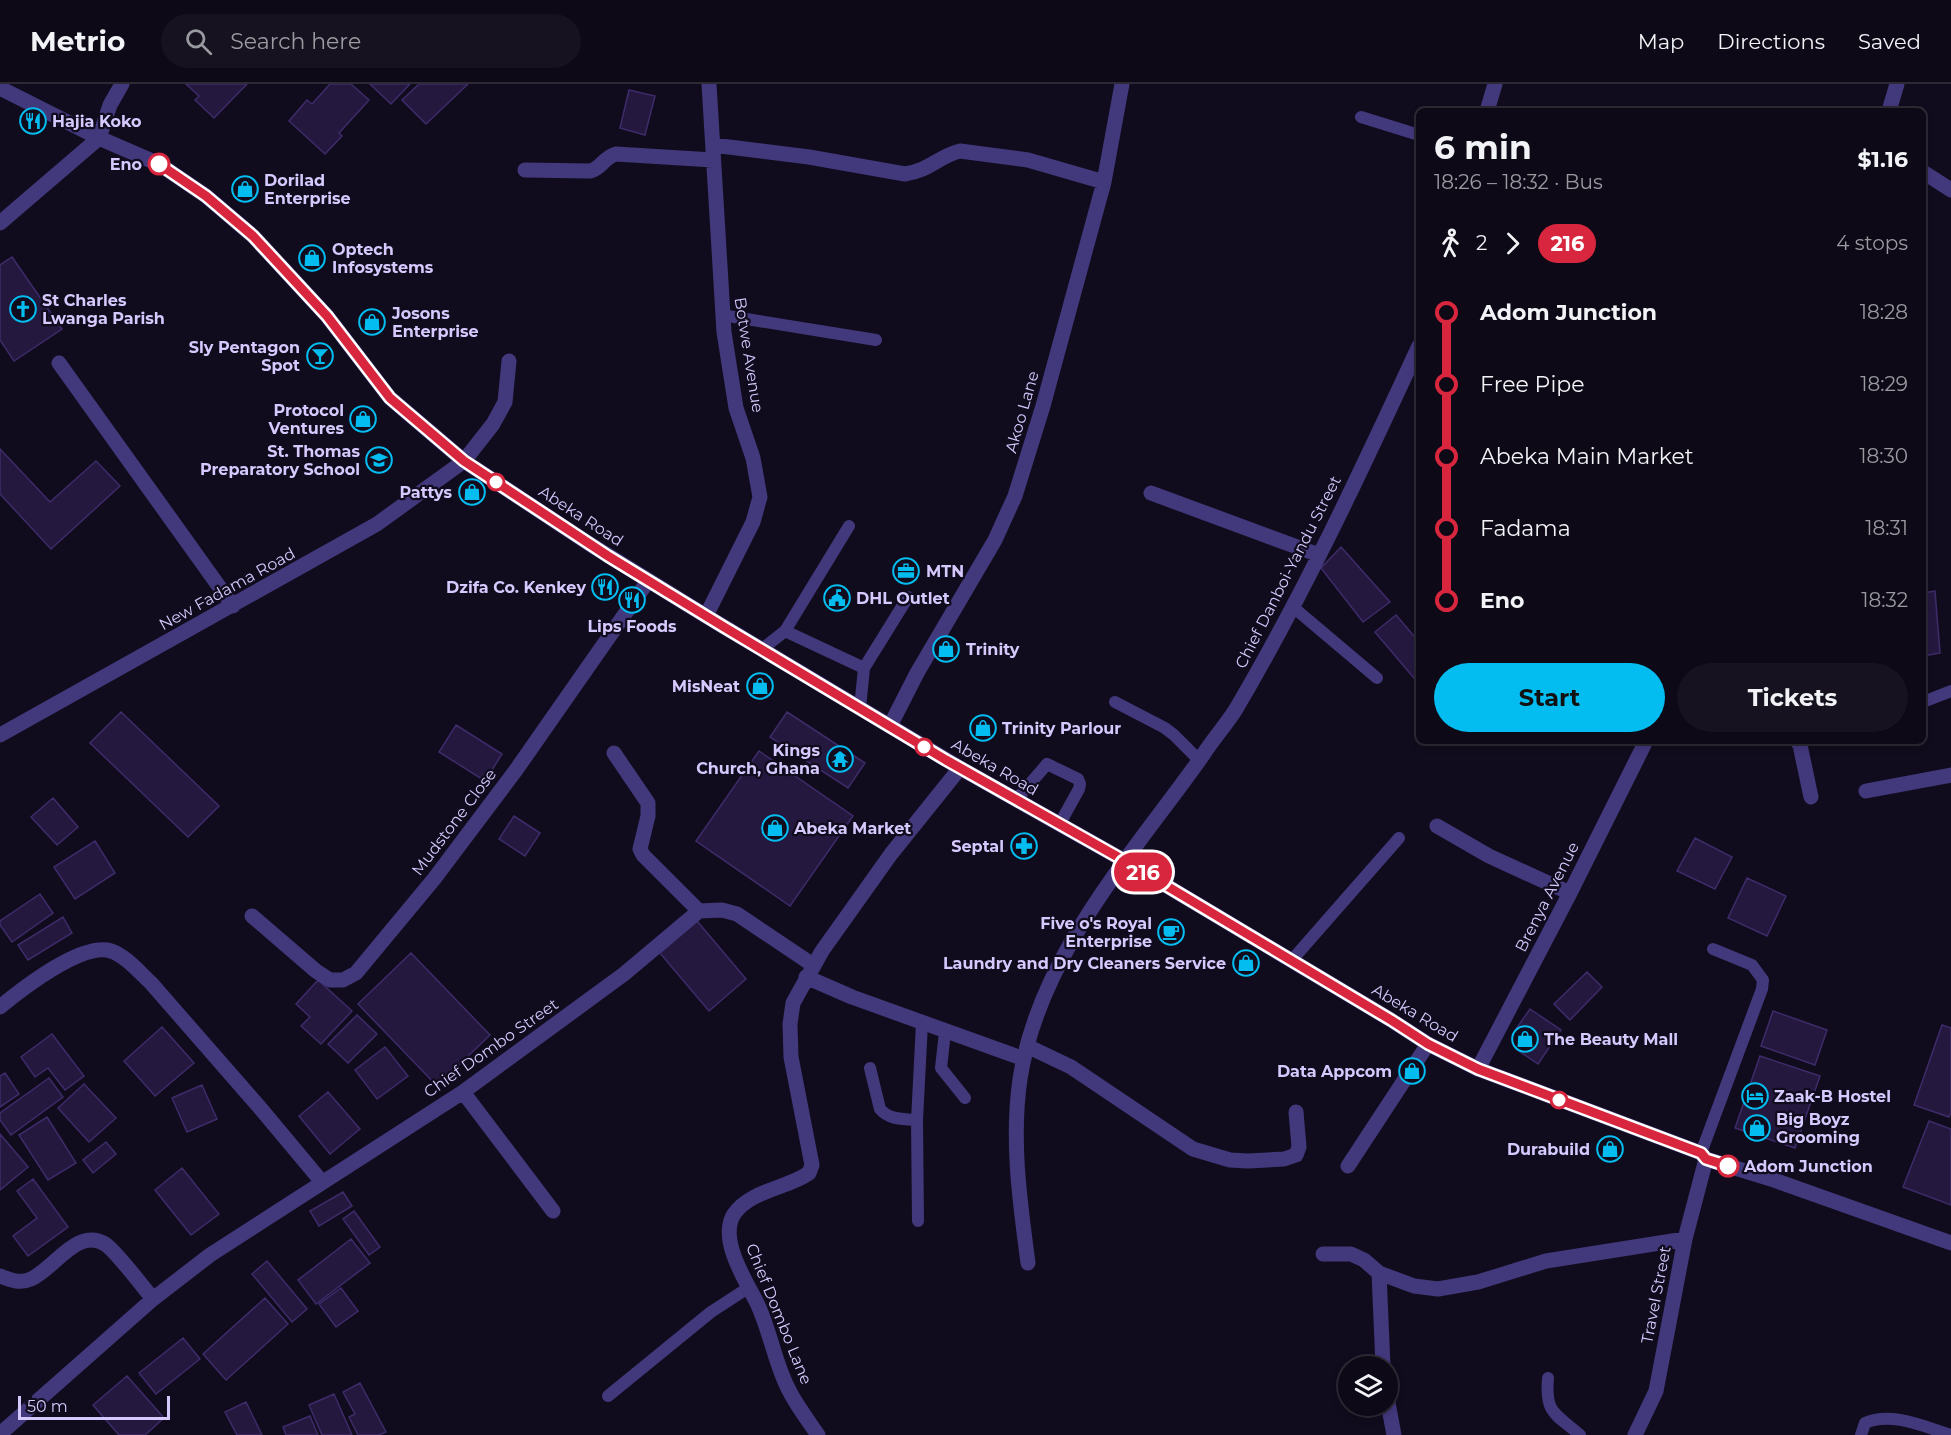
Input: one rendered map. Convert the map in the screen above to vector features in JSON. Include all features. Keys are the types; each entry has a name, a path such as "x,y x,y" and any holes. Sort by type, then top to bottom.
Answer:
{"street":[{"path":"0,223 99,138 110,105 122,84"},
{"name":"Botwe Avenue","path":"706,616 753,522 760,497 753,458 736,408 722,315 709,84"},
{"name":"Akoo Lane","path":"890,726 917,673 995,540 1015,496 1043,406 1104,182 1122,84"},
{"path":"1488,108 1495,84"},
{"path":"1890,108 1897,84"},
{"name":"Abeka Road","path":"0,88 99,138 159,164 206,196 253,236 327,316 390,398 464,461 648,581 960,768 1125,861 1428,1044 1478,1069 1704,1156 1951,1243"},
{"path":"525,170 596,170 609,156 616,154 713,153 809,157 905,174 919,172 951,153 960,151 1028,160 1104,182"},
{"path":"1926,174 1951,190"},
{"name":"Chief Danboi-Yandu Street","path":"1028,1263 1017,1180 1016,1130 1020,1080 1025,1053 1038,1011 1055,973 1104,889 1234,712 1293,607 1416,352"},
{"name":"New Fadama Road","path":"0,735 378,524 464,461 493,424 505,402 509,361"},
{"path":"58,363 233,606"},
{"path":"1151,493 1319,555"},
{"name":"Mudstone Close","path":"252,916 316,971 330,980 343,980 356,973 434,879 516,770 648,581"},
{"name":"Brenya Avenue","path":"1478,1069 1644,744"},
{"path":"1799,744 1811,797"},
{"path":"614,753 648,803 648,816 640,849 644,855 699,911 722,910 737,914 810,971 852,997 945,1032 1071,1066 1193,1149 1230,1160 1284,1159 1296,1155 1299,1147 1296,1112"},
{"path":"810,971 891,854 960,768"},
{"path":"1866,791 1951,775"},
{"path":"1437,826 1489,856 1570,893"},
{"name":"Chief Dombo Street","path":"0,1434 153,1299 210,1255 464,1092 624,974 699,911"},
{"path":"0,1007 46,972 80,955 95,951 110,951 131,964 151,983 322,1182"},
{"name":"Chief Dombo Lane","path":"810,971 793,1003 790,1024 791,1057 812,1165 809,1173 798,1181 746,1201 733,1216 729,1230 737,1266 757,1303 783,1377 792,1396 818,1435"},
{"path":"1348,1166 1428,1044"},
{"path":"464,1092 553,1211"},
{"name":"Travel Street","path":"1635,1435 1656,1391 1685,1239 1704,1156"},
{"path":"0,1276 21,1282 31,1279 74,1246 85,1240 95,1239 107,1245 153,1299"},
{"path":"1323,1254 1351,1254 1364,1260 1379,1273 1414,1286 1438,1289 1478,1282 1546,1261 1685,1239"},
{"path":"1379,1273 1383,1356"},
{"path":"1390,1416 1394,1435"}],"lane":[{"path":"1361,117 1416,134"},
{"path":"722,315 876,340"},
{"path":"761,650 785,631 849,526"},
{"path":"860,708 864,668 908,597"},
{"path":"1293,607 1377,678"},
{"path":"785,631 864,668"},
{"path":"1926,701 1951,691"},
{"path":"1115,702 1165,728 1199,760"},
{"path":"1016,800 1047,764 1078,779 1079,789 1059,825"},
{"path":"1292,960 1399,838"},
{"path":"1704,1156 1762,989 1763,980 1752,965 1713,949"},
{"path":"918,1221 917,1120 922,1023"},
{"path":"945,1032 941,1068 965,1098"},
{"path":"870,1068 880,1109 884,1114 891,1118 917,1120"},
{"path":"608,1396 711,1312 748,1288"},
{"path":"1548,1378 1546,1397 1548,1404 1580,1435"},
{"path":"1861,1435 1865,1424 1875,1418 1899,1420 1951,1435"}],"building":[{"path":"186,84 247,84 214,118 195,100 199,96"},
{"path":"330,84 351,84 369,100 339,133 342,136 325,154 289,121 307,100 312,104"},
{"path":"370,84 410,84 391,104"},
{"path":"419,84 468,84 426,124 402,100"},
{"path":"629,90 655,96 645,135 620,128"},
{"path":"12,257 62,329 14,361 0,340 0,265"},
{"path":"0,449 50,502 96,461 120,486 51,549 0,494"},
{"path":"1341,547 1390,602 1363,622 1321,568"},
{"path":"1935,591 1940,653 1926,655 1926,592"},
{"path":"1396,615 1416,638 1416,680 1375,632"},
{"path":"121,712 219,806 188,837 90,743"},
{"path":"787,712 865,763 848,788 770,737"},
{"path":"456,725 502,754 485,781 439,752"},
{"name":"Abeka Market","path":"759,751 853,816 790,906 696,841"},
{"path":"53,798 78,827 57,845 31,817"},
{"path":"514,816 540,833 525,856 499,839"},
{"path":"1695,838 1732,857 1715,889 1677,871"},
{"path":"95,841 115,873 75,899 54,867"},
{"path":"1747,878 1786,896 1767,936 1728,918"},
{"path":"40,894 53,913 12,942 0,925 0,921"},
{"path":"63,917 72,933 28,960 18,945"},
{"path":"697,921 746,979 709,1011 660,953"},
{"path":"411,953 490,1035 437,1086 358,1004"},
{"path":"1587,972 1602,987 1570,1020 1554,1004"},
{"path":"318,980 352,1011 321,1044 301,1026 310,1017 296,1004"},
{"path":"1530,1009 1561,1030 1538,1064 1516,1049 1516,1029"},
{"path":"1773,1011 1827,1030 1815,1065 1761,1046"},
{"path":"357,1015 377,1034 348,1063 328,1044"},
{"path":"1942,1025 1951,1028 1951,1112 1949,1117 1914,1105"},
{"path":"162,1027 194,1063 155,1096 124,1061"},
{"path":"52,1034 84,1076 65,1090 48,1068 35,1077 21,1057"},
{"path":"385,1047 408,1076 377,1099 355,1070"},
{"path":"1760,1056 1820,1076 1795,1148 1735,1128"},
{"path":"5,1073 19,1094 0,1107 0,1076"},
{"path":"49,1078 63,1097 11,1135 0,1120 0,1113"},
{"path":"84,1084 116,1118 89,1142 58,1108"},
{"path":"202,1085 217,1119 187,1132 172,1098"},
{"path":"328,1092 360,1129 330,1154 299,1116"},
{"path":"47,1117 76,1163 48,1180 19,1135"},
{"path":"1929,1121 1951,1129 1951,1205 1903,1187"},
{"path":"0,1134 28,1167 0,1190"},
{"path":"106,1142 116,1154 93,1173 83,1160"},
{"path":"182,1168 219,1214 191,1235 155,1190"},
{"path":"33,1179 68,1227 28,1256 13,1236 37,1218 17,1191"},
{"path":"343,1192 352,1206 319,1226 310,1211"},
{"path":"354,1211 380,1247 369,1255 343,1219"},
{"path":"351,1239 370,1263 316,1304 298,1280"},
{"path":"267,1261 307,1309 292,1322 252,1274"},
{"path":"341,1288 358,1311 336,1327 319,1304"},
{"path":"265,1298 288,1324 226,1380 203,1354"},
{"path":"183,1338 200,1359 156,1394 139,1373"},
{"path":"127,1376 164,1418 145,1435 119,1435 93,1405"},
{"path":"360,1383 386,1432 379,1435 358,1435 349,1417 355,1414 343,1392"},
{"path":"334,1394 352,1435 322,1435 309,1405"},
{"path":"246,1402 262,1435 237,1435 225,1412"},
{"path":"310,1416 318,1435 286,1435 283,1427"}],"bus line":[{"name":"216","path":"159,164 206,196 253,236 327,316 390,398 464,461 608,556 932,752 1162,883 1428,1044 1478,1069 1605,1119 1701,1153 1706,1159 1728,1166"}],"place":[{"name":"Hajia Koko","path":"33,121"},
{"name":"Eno","path":"159,164"},
{"name":"Dorilad Enterprise","path":"245,189"},
{"name":"Optech Infosystems","path":"312,258"},
{"name":"St Charles Lwanga Parish","path":"23,309"},
{"name":"Josons Enterprise","path":"372,322"},
{"name":"Sly Pentagon Spot","path":"320,356"},
{"name":"Protocol Ventures","path":"363,419"},
{"name":"St. Thomas Preparatory School","path":"379,460"},
{"name":"Pattys","path":"472,492"},
{"name":"MTN","path":"906,571"},
{"name":"Dzifa Co. Kenkey","path":"605,587"},
{"name":"DHL Outlet","path":"837,598"},
{"name":"Lips Foods","path":"632,600"},
{"name":"Trinity","path":"946,649"},
{"name":"MisNeat","path":"760,686"},
{"name":"Trinity Parlour","path":"983,728"},
{"name":"Kings Church, Ghana","path":"840,759"},
{"name":"Abeka Market","path":"775,828"},
{"name":"Septal","path":"1024,846"},
{"name":"Five o's Royal Enterprise","path":"1171,932"},
{"name":"Laundry and Dry Cleaners Service","path":"1246,963"},
{"name":"The Beauty Mall","path":"1525,1039"},
{"name":"Data Appcom","path":"1412,1071"},
{"name":"Zaak-B Hostel","path":"1755,1096"},
{"name":"Big Boyz Grooming","path":"1757,1128"},
{"name":"Durabuild","path":"1610,1149"},
{"name":"Adom Junction","path":"1728,1166"}]}
